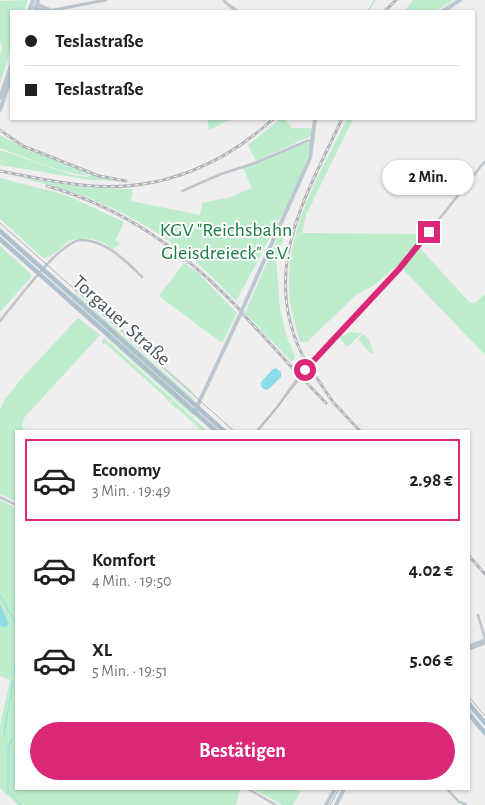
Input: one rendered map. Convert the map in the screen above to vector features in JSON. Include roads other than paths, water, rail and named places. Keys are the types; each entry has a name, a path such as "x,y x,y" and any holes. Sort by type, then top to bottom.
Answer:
{"main road":[{"path":"445,10 460,0"},
{"path":"0,98 10,69"},
{"path":"0,110 10,80"},
{"path":"194,413 310,158 315,120"},
{"name":"Torgauer Straße","path":"0,232 194,413 215,430"},
{"name":"Torgauer Straße","path":"0,239 41,271 223,430"},
{"path":"470,705 485,723"},
{"path":"470,715 485,733"},
{"path":"326,805 334,790"},
{"path":"336,805 344,790"}],"street":[{"path":"54,10 106,0"},
{"path":"224,0 226,4 235,10"},
{"path":"34,6 46,10"},
{"path":"182,191 307,141 313,141"},
{"path":"258,430 297,379 399,269 485,161"},
{"path":"0,321 41,271 65,247 76,241 82,240 96,243 114,252 142,277"},
{"path":"0,497 15,504"},
{"path":"470,648 485,641 478,615"},
{"path":"250,790 274,805"},
{"path":"448,790 459,802 466,804"}],"water":[{"path":"276,368 281,372 281,377 266,390 262,387 261,382"},
{"path":"0,605 9,624 5,627 0,626"}],"waterway":[{"path":"369,10 375,0"},
{"path":"0,595 15,622"},
{"path":"14,676 15,668"},
{"path":"4,735 13,681"},
{"path":"12,739 8,748 8,790 21,805"}],"tram line":[{"path":"0,223 233,430"},
{"path":"259,430 309,368 410,256"},
{"path":"470,698 485,716"},
{"path":"330,805 338,790"}],"railway":[{"path":"386,10 396,0"},
{"path":"0,171 82,185 119,186 144,184 168,179 213,161 234,149 272,120"},
{"path":"307,364 293,331 286,299 286,268 301,208 342,120"},
{"path":"0,130 23,146 99,176 126,181"},
{"path":"47,186 75,195 102,207 152,234 198,269 240,310"},
{"path":"243,314 298,374"},
{"path":"310,368 333,402 359,430"},
{"path":"302,378 326,403"},
{"path":"470,557 485,574"}],"park label":[{"name":"KGV \"Reichsbahn Gleisdreieck\" e.V.","path":"226,240"}]}
